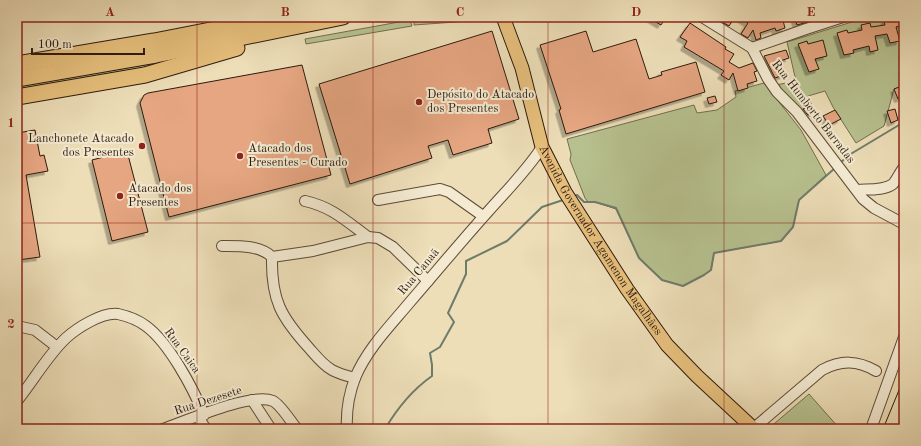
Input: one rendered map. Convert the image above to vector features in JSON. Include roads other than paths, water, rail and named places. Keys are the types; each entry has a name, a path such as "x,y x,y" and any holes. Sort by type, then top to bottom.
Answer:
{"highway":[{"path":"17,64 161,40 278,17"},
{"path":"17,79 156,55 343,17"},
{"path":"17,97 145,75 288,33 302,26"}],"main road":[{"name":"Avenida Governador Agamenon Magalhães","path":"502,17 524,74 542,147 568,198 626,289 668,345 697,376 754,429"}],"street":[{"path":"702,17 752,48 806,28 842,17"},
{"name":"Rua Humberto Barradas","path":"752,48 768,79 797,112 863,199 874,208 904,224"},
{"name":"Rua Canaã","path":"347,429 347,409 355,378 367,355 483,216 532,162 542,147"},
{"path":"857,190 889,186 894,183 904,167"},
{"path":"378,200 440,189 449,192 483,216"},
{"path":"305,201 330,209 368,237"},
{"path":"222,246 245,247 265,252 272,257 313,251 368,237 378,238 393,248 428,282"},
{"path":"272,257 275,293 285,319 294,332 326,366 335,372 355,378"},
{"name":"Rua Caica","path":"17,400 57,347 67,337 100,317 116,314 132,318 145,325 156,335 169,352 193,390 206,429"},
{"path":"17,326 35,330 57,347"},
{"path":"871,429 904,337"},
{"path":"754,429 822,370 833,364 847,362 858,363 876,371"},
{"path":"252,400 271,429"},
{"name":"Rua Dezesete","path":"163,429 228,406 252,400 266,400 276,403 297,429"}],"waterway":[{"path":"839,164 849,155 904,122"},
{"path":"573,196 577,195 584,202 595,202 616,208 639,258 662,280 683,286 711,270 714,253 781,241 793,227 799,200 835,168"},
{"path":"385,429 395,413 406,400 418,387 432,376 430,353 440,347 454,322 448,313 466,274 466,261 507,241 542,207 563,200"}],"tram line":[{"path":"883,429 904,378"}],"place":[{"name":"Depósito do Atacado dos Presentes","path":"419,102"},
{"name":"Lanchonete Atacado dos Presentes","path":"142,146"},
{"name":"Atacado dos Presentes - Curado","path":"240,156"},
{"name":"Atacado dos Presentes","path":"120,196"}]}
